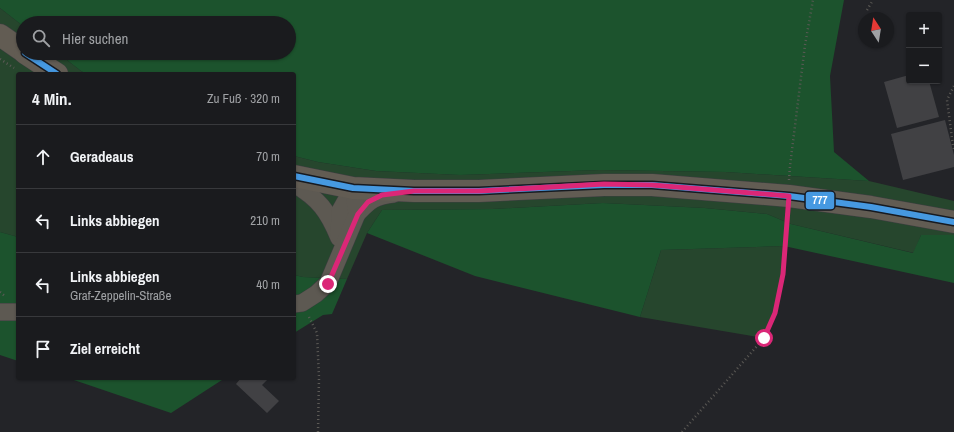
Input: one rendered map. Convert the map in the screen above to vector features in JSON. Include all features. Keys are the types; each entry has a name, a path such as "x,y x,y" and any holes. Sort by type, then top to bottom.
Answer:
{"main road":[{"path":"0,35 16,52"},
{"path":"26,60 53,72"},
{"path":"296,176 353,188 414,191 479,191 604,184 645,185 789,196 871,207 954,222"}],"street":[{"path":"296,185 314,197 324,207 333,222 340,245"},
{"path":"353,188 358,214"},
{"path":"340,245 340,211 353,188"},
{"path":"298,304 316,294 328,284 340,245 358,214 368,202 382,195 414,191"},
{"path":"0,312 16,312"}],"path":[{"path":"682,432 764,338 775,313 783,274 790,166 805,45 813,0"},
{"path":"867,10 873,0"},
{"path":"0,59 16,58"},
{"path":"954,86 947,100 954,149"},
{"path":"298,304 317,333 319,378 318,432"}],"green space":[{"path":"0,0 844,0 830,76 834,152 869,181 726,172 599,170 460,175 376,171 318,162 296,156 296,72 83,72 67,60 296,60 296,16 16,16 16,21 0,8"},
{"path":"0,8 16,21 16,60 67,60 83,72 16,72 16,236 0,232"},
{"path":"296,156 318,162 376,171 460,175 599,170 726,172 869,181 954,201 954,235 921,235 914,253 791,224 767,214 705,208 603,203 493,209 382,210 367,233 347,279 296,275"},
{"path":"603,203 705,208 767,214 791,224 913,253 921,235 954,235 954,283 784,246 661,250 640,317 475,276 367,233 382,210 493,209"},
{"path":"0,232 16,236 16,360 0,355"},
{"path":"784,246 783,274 775,313 764,338 640,317 661,250"},
{"path":"296,275 347,279 332,314 323,315 296,332"},
{"path":"74,380 222,380 171,413"}],"building":[{"path":"906,76 906,84 930,84 939,117 897,128 884,82"},
{"path":"945,120 954,155 954,167 903,180 891,134"},
{"path":"239,380 267,380 262,385 279,401 267,413 236,384"}],"transit line":[{"name":"777","path":"36,60 54,72"},
{"name":"777","path":"296,176 353,188 414,191 479,191 604,185 652,185 789,196 871,207 954,222"}],"route":[{"path":"328,284 358,214 368,202 382,195 414,191 479,191 604,184 652,185 789,196 783,274 775,313 764,338"}]}
